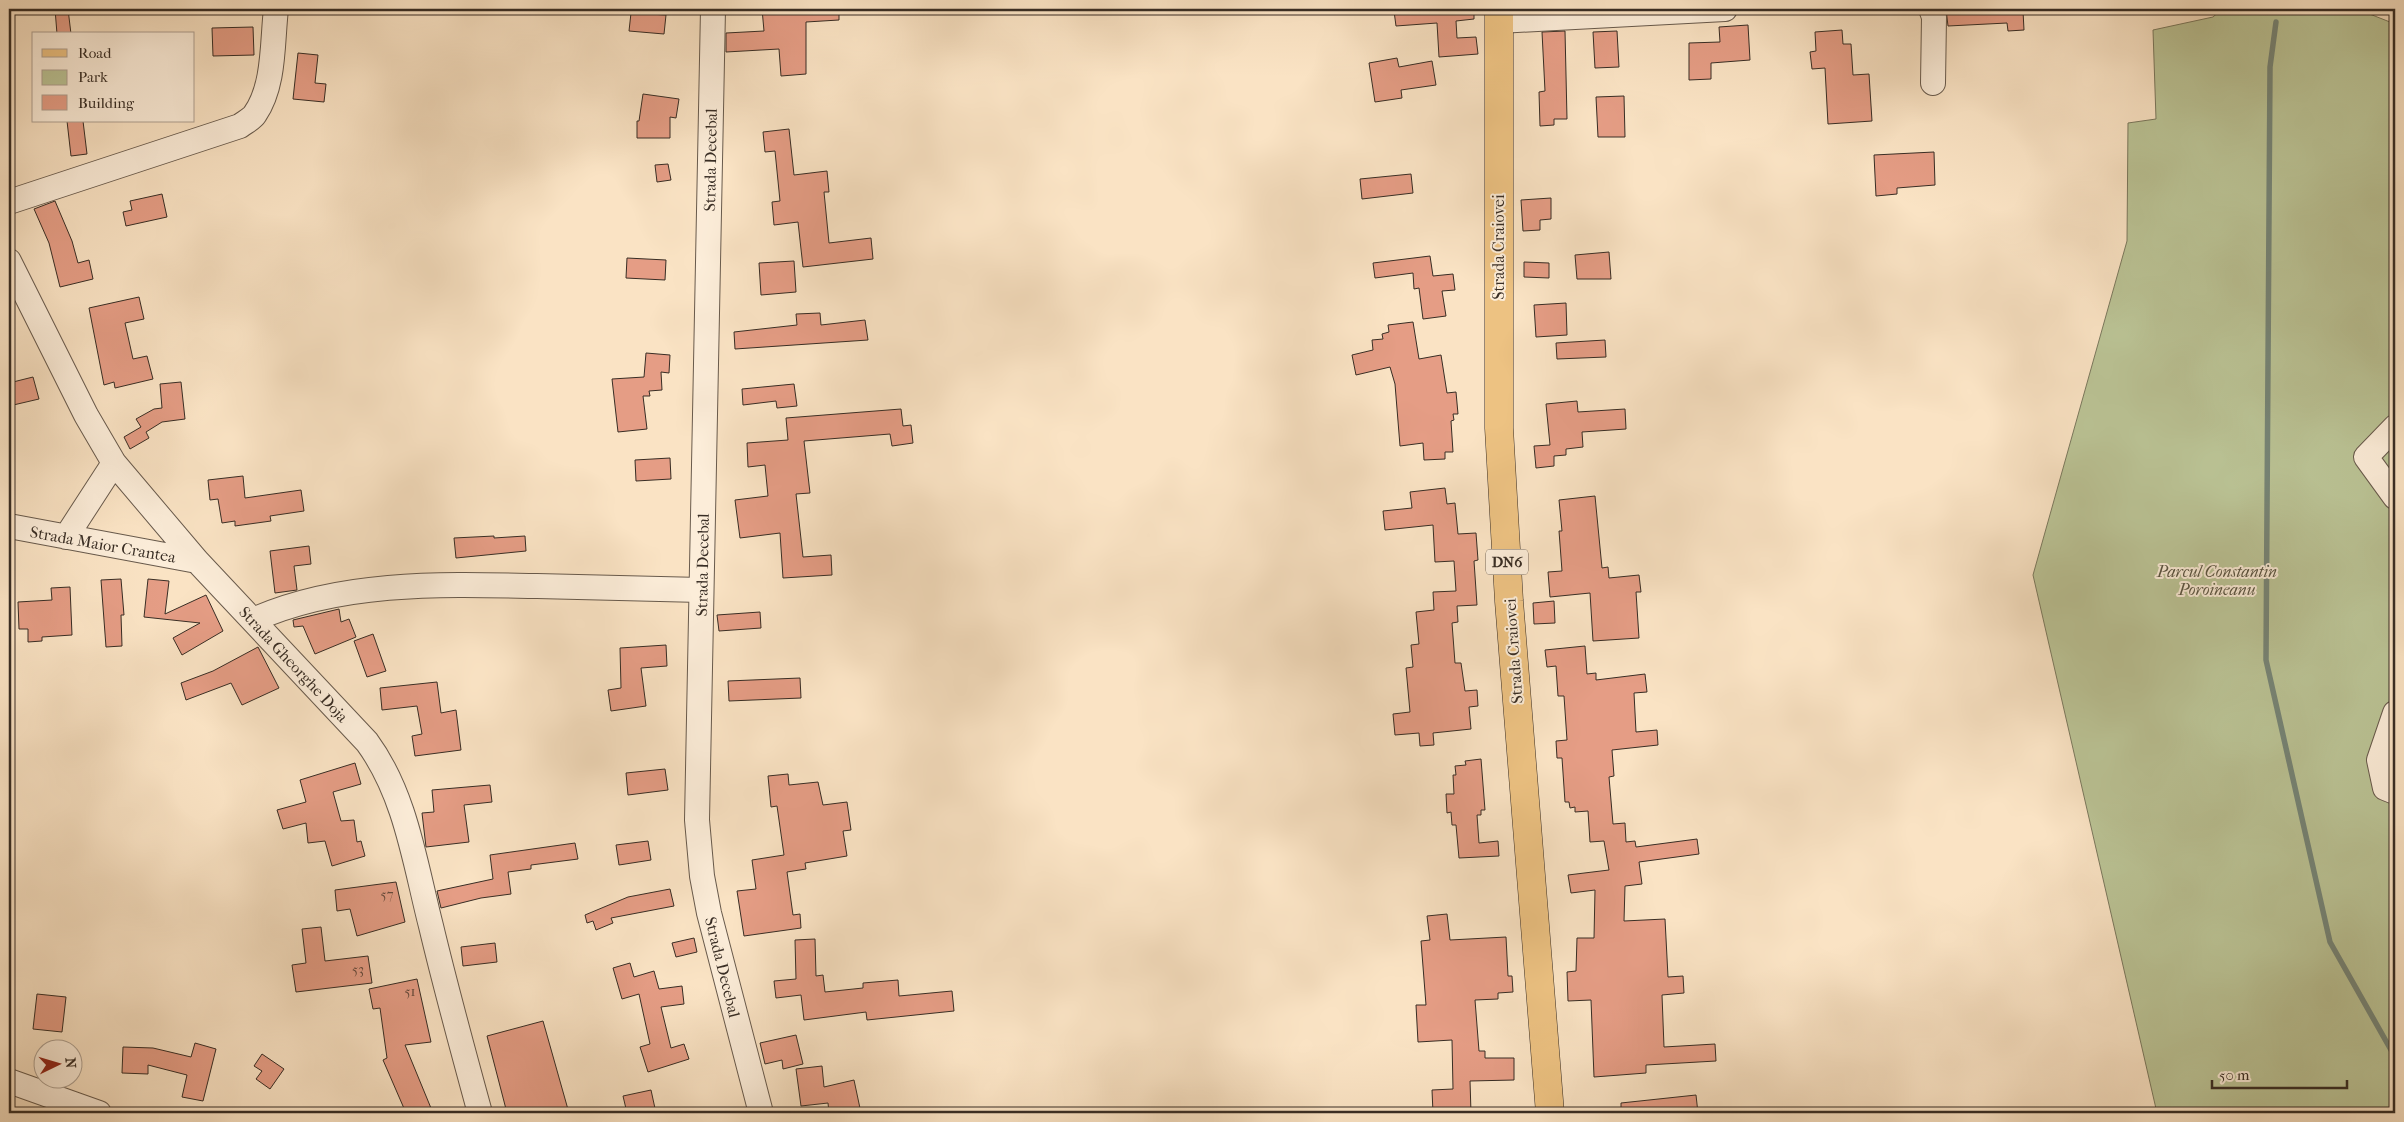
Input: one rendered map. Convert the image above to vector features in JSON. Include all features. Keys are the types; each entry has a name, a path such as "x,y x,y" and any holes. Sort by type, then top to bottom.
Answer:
{"main road":[{"name":"Strada Craiovei","path":"1499,15 1499,428 1509,601 1550,1113"}],"street":[{"path":"9,202 240,126 254,116 268,82 276,9"},
{"name":"Strada Decebal","path":"713,9 697,820 702,876 711,921 761,1113"},
{"path":"1499,15 1725,9"},
{"path":"1931,9 1934,17 1933,83"},
{"name":"Strada Gheorghe Doja","path":"9,261 86,415 114,463 197,561 367,742 383,764 406,825 452,1014 480,1113"},
{"path":"2395,427 2366,457 2395,497"},
{"path":"66,537 114,463"},
{"name":"Strada Maior Crantea","path":"9,526 197,561"},
{"path":"253,620 299,603 405,587 457,584 701,590"},
{"path":"2395,713 2379,760 2385,788 2395,792"},
{"path":"9,1081 100,1113"}],"green space":[{"name":"Parcul Constantin Poroineanu","path":"2222,9 2357,9 2395,24 2395,1113 2157,1113 2033,575 2127,241 2128,123 2156,119 2153,30 2213,17"}],"building":[{"path":"55,9 68,9 71,32 57,32"},
{"path":"762,9 839,9 839,20 806,22 806,74 781,76 779,49 726,52 726,33 764,31"},
{"path":"1474,9 1474,19 1456,21 1457,38 1476,37 1478,54 1439,57 1437,23 1396,26 1394,11"},
{"path":"1946,9 2010,9 2011,12 2023,11 2024,30 2008,31 2007,23 1948,26"},
{"path":"631,13 666,15 664,34 629,31"},
{"path":"1748,25 1750,60 1711,63 1711,79 1689,80 1689,43 1720,42 1719,27"},
{"path":"253,27 254,55 213,56 212,28"},
{"path":"1842,30 1843,44 1851,44 1853,75 1869,74 1872,121 1828,124 1825,68 1812,69 1810,52 1816,51 1815,32"},
{"path":"1565,31 1567,119 1554,119 1554,125 1540,126 1539,92 1545,91 1542,32"},
{"path":"1617,31 1619,67 1595,68 1593,32"},
{"path":"298,53 318,55 315,83 326,84 324,102 293,99"},
{"path":"1397,58 1399,67 1432,61 1436,85 1401,90 1402,98 1375,102 1369,63"},
{"path":"643,94 679,99 676,118 670,117 670,138 637,138 637,121 639,121"},
{"path":"1624,96 1625,137 1598,137 1596,97"},
{"path":"67,122 83,122 87,154 71,156"},
{"path":"789,129 794,175 827,171 829,192 824,192 829,243 871,238 873,259 803,267 798,222 774,225 772,202 780,201 775,151 765,152 763,132"},
{"path":"1934,152 1935,185 1897,188 1897,194 1876,196 1874,155"},
{"path":"668,164 671,180 657,182 655,165"},
{"path":"1411,174 1413,193 1362,199 1360,179"},
{"path":"162,194 167,217 126,226 123,212 132,210 130,201"},
{"path":"1551,198 1551,219 1540,220 1540,230 1523,231 1521,200"},
{"path":"55,201 72,241 78,263 89,260 93,279 60,287 49,243 34,209"},
{"path":"1609,252 1611,279 1577,279 1575,255"},
{"path":"1430,256 1433,276 1453,274 1455,290 1442,291 1446,316 1423,319 1419,288 1414,289 1413,273 1375,278 1373,263"},
{"path":"627,258 666,260 665,280 626,278"},
{"path":"794,261 796,292 761,295 759,263"},
{"path":"1524,262 1549,263 1549,278 1524,277"},
{"path":"139,297 144,319 125,323 133,359 147,356 153,379 115,388 114,382 104,385 89,308"},
{"path":"1566,303 1567,335 1536,337 1534,305"},
{"path":"820,313 821,325 865,320 868,340 735,349 734,332 797,325 796,314"},
{"path":"1413,322 1419,359 1441,355 1447,393 1456,392 1458,414 1453,414 1454,420 1451,421 1453,452 1445,452 1445,459 1424,460 1423,443 1400,446 1395,384 1390,367 1356,375 1352,355 1373,350 1372,340 1383,339 1382,334 1389,332 1388,325"},
{"path":"1605,340 1606,357 1557,359 1556,343"},
{"path":"646,353 670,355 669,373 661,372 662,390 649,391 650,396 643,396 647,429 618,432 612,379 644,377"},
{"path":"33,377 39,399 9,406 9,383"},
{"path":"181,382 185,419 162,422 146,432 149,438 130,449 124,437 141,427 136,419 154,409 162,408 160,384"},
{"path":"794,384 797,406 777,408 776,401 743,405 742,389"},
{"path":"1577,401 1578,412 1625,409 1626,429 1582,432 1583,447 1566,449 1566,455 1554,456 1554,466 1536,468 1534,446 1550,445 1546,404"},
{"path":"901,409 903,426 911,425 913,443 892,446 890,434 804,441 810,493 796,494 803,557 831,555 832,575 783,578 780,533 740,538 735,500 768,496 765,465 748,467 747,443 788,440 786,418"},
{"path":"670,458 671,479 636,481 635,460"},
{"path":"243,476 245,498 301,490 304,511 270,516 271,521 235,526 235,521 222,523 218,499 210,500 208,480"},
{"path":"1445,488 1447,504 1455,503 1458,534 1476,533 1478,560 1474,561 1477,605 1457,606 1458,622 1452,623 1455,663 1461,663 1465,691 1477,690 1478,706 1469,707 1471,729 1433,733 1434,745 1420,746 1419,733 1395,735 1393,714 1410,712 1406,668 1413,667 1411,645 1419,644 1416,612 1434,610 1433,592 1456,591 1454,561 1435,562 1433,525 1385,530 1383,511 1412,508 1410,492"},
{"path":"1595,496 1602,568 1608,567 1609,578 1639,575 1641,592 1636,592 1639,638 1593,641 1590,593 1550,597 1548,572 1562,571 1559,531 1562,531 1559,500"},
{"path":"494,536 494,538 525,536 526,551 456,558 454,538"},
{"path":"309,546 311,564 294,566 297,590 275,593 270,551"},
{"path":"121,579 124,615 121,615 122,646 106,647 101,580"},
{"path":"148,579 169,581 165,614 206,595 223,631 182,655 173,638 200,623 144,617"},
{"path":"70,587 72,635 42,637 42,641 28,642 28,629 19,629 18,602 52,600 51,588"},
{"path":"1554,601 1555,623 1534,624 1533,603"},
{"path":"339,609 341,622 349,619 356,637 315,654 303,626 294,627 293,620"},
{"path":"760,612 761,628 719,631 717,615"},
{"path":"373,634 386,671 367,677 354,641"},
{"path":"666,645 667,666 641,668 646,706 611,711 608,690 621,688 620,648"},
{"path":"1585,646 1587,674 1596,673 1596,680 1645,674 1647,692 1634,693 1636,732 1657,730 1658,745 1612,750 1614,776 1609,777 1613,824 1625,823 1626,842 1635,841 1636,847 1697,839 1699,854 1639,862 1642,884 1625,886 1624,921 1665,919 1668,977 1683,976 1684,993 1662,995 1664,1047 1715,1044 1716,1061 1646,1065 1646,1073 1594,1077 1591,1000 1568,1001 1567,972 1576,971 1577,938 1594,938 1595,890 1571,893 1568,875 1609,870 1604,841 1590,842 1588,811 1575,812 1575,807 1570,808 1569,802 1565,802 1562,758 1557,758 1556,741 1567,740 1564,696 1558,696 1556,666 1547,667 1545,650"},
{"path":"258,647 279,688 242,705 231,683 186,700 181,683 213,671"},
{"path":"800,678 801,698 729,701 728,681"},
{"path":"437,682 441,713 456,710 461,750 415,756 412,736 422,734 417,706 382,710 380,688"},
{"path":"1481,759 1485,810 1481,810 1481,815 1477,815 1479,843 1498,841 1499,856 1459,858 1456,825 1452,825 1451,812 1447,813 1446,794 1454,794 1453,775 1456,775 1455,766 1466,765 1465,761"},
{"path":"355,763 361,784 333,792 341,821 354,820 357,842 361,841 365,856 332,866 325,841 308,843 306,823 283,829 277,810 306,802 300,780"},
{"path":"665,769 668,790 628,795 626,773"},
{"path":"788,774 789,785 818,782 823,805 847,802 851,830 843,831 847,856 805,863 806,869 787,872 793,915 800,914 801,928 744,936 737,891 756,889 752,860 784,855 777,806 771,807 768,776"},
{"path":"490,785 492,802 464,805 469,842 426,847 422,813 434,812 432,790"},
{"path":"648,841 651,860 619,865 616,845"},
{"path":"575,843 578,859 531,865 531,869 508,872 511,894 481,898 441,908 437,891 493,879 490,855"},
{"path":"396,882 405,922 357,936 350,909 337,911 335,890"},
{"path":"670,889 674,906 611,918 613,923 596,930 593,921 587,923 585,915 628,897"},
{"path":"1447,914 1450,940 1506,937 1508,976 1512,976 1513,992 1498,993 1498,999 1475,1000 1479,1051 1485,1051 1485,1058 1514,1058 1514,1080 1470,1081 1471,1113 1433,1113 1432,1090 1453,1089 1452,1040 1418,1042 1416,1005 1426,1005 1421,941 1430,940 1427,916"},
{"path":"321,927 325,961 368,956 372,983 296,992 292,965 306,963 302,929"},
{"path":"694,938 697,952 676,957 672,943"},
{"path":"815,939 816,976 823,975 825,992 863,988 863,983 898,980 899,996 952,991 954,1011 867,1020 866,1012 804,1020 801,995 776,998 774,981 796,979 795,940"},
{"path":"495,943 497,962 463,966 461,947"},
{"path":"630,963 634,977 654,971 659,989 682,986 684,1004 661,1007 671,1048 684,1044 689,1059 648,1072 640,1047 650,1044 639,994 622,999 613,968"},
{"path":"417,979 431,1042 405,1045 433,1113 406,1113 383,1060 387,1058 380,1008 373,1009 369,989"},
{"path":"37,994 66,997 62,1032 33,1029"},
{"path":"543,1021 569,1113 507,1113 487,1036"},
{"path":"796,1035 803,1064 783,1069 782,1060 765,1064 760,1043"},
{"path":"195,1043 216,1049 203,1101 182,1097 187,1075 148,1065 148,1074 122,1073 123,1047 153,1048 191,1057"},
{"path":"262,1054 284,1069 270,1089 256,1079 262,1071 254,1066"},
{"path":"822,1066 824,1087 854,1080 861,1113 829,1113 828,1103 801,1106 796,1069"},
{"path":"651,1090 656,1113 627,1113 623,1096"},
{"path":"1696,1095 1698,1113 1621,1113 1621,1103"}],"waterway":[{"path":"2276,22 2270,67 2266,660 2330,942 2395,1057"}]}
